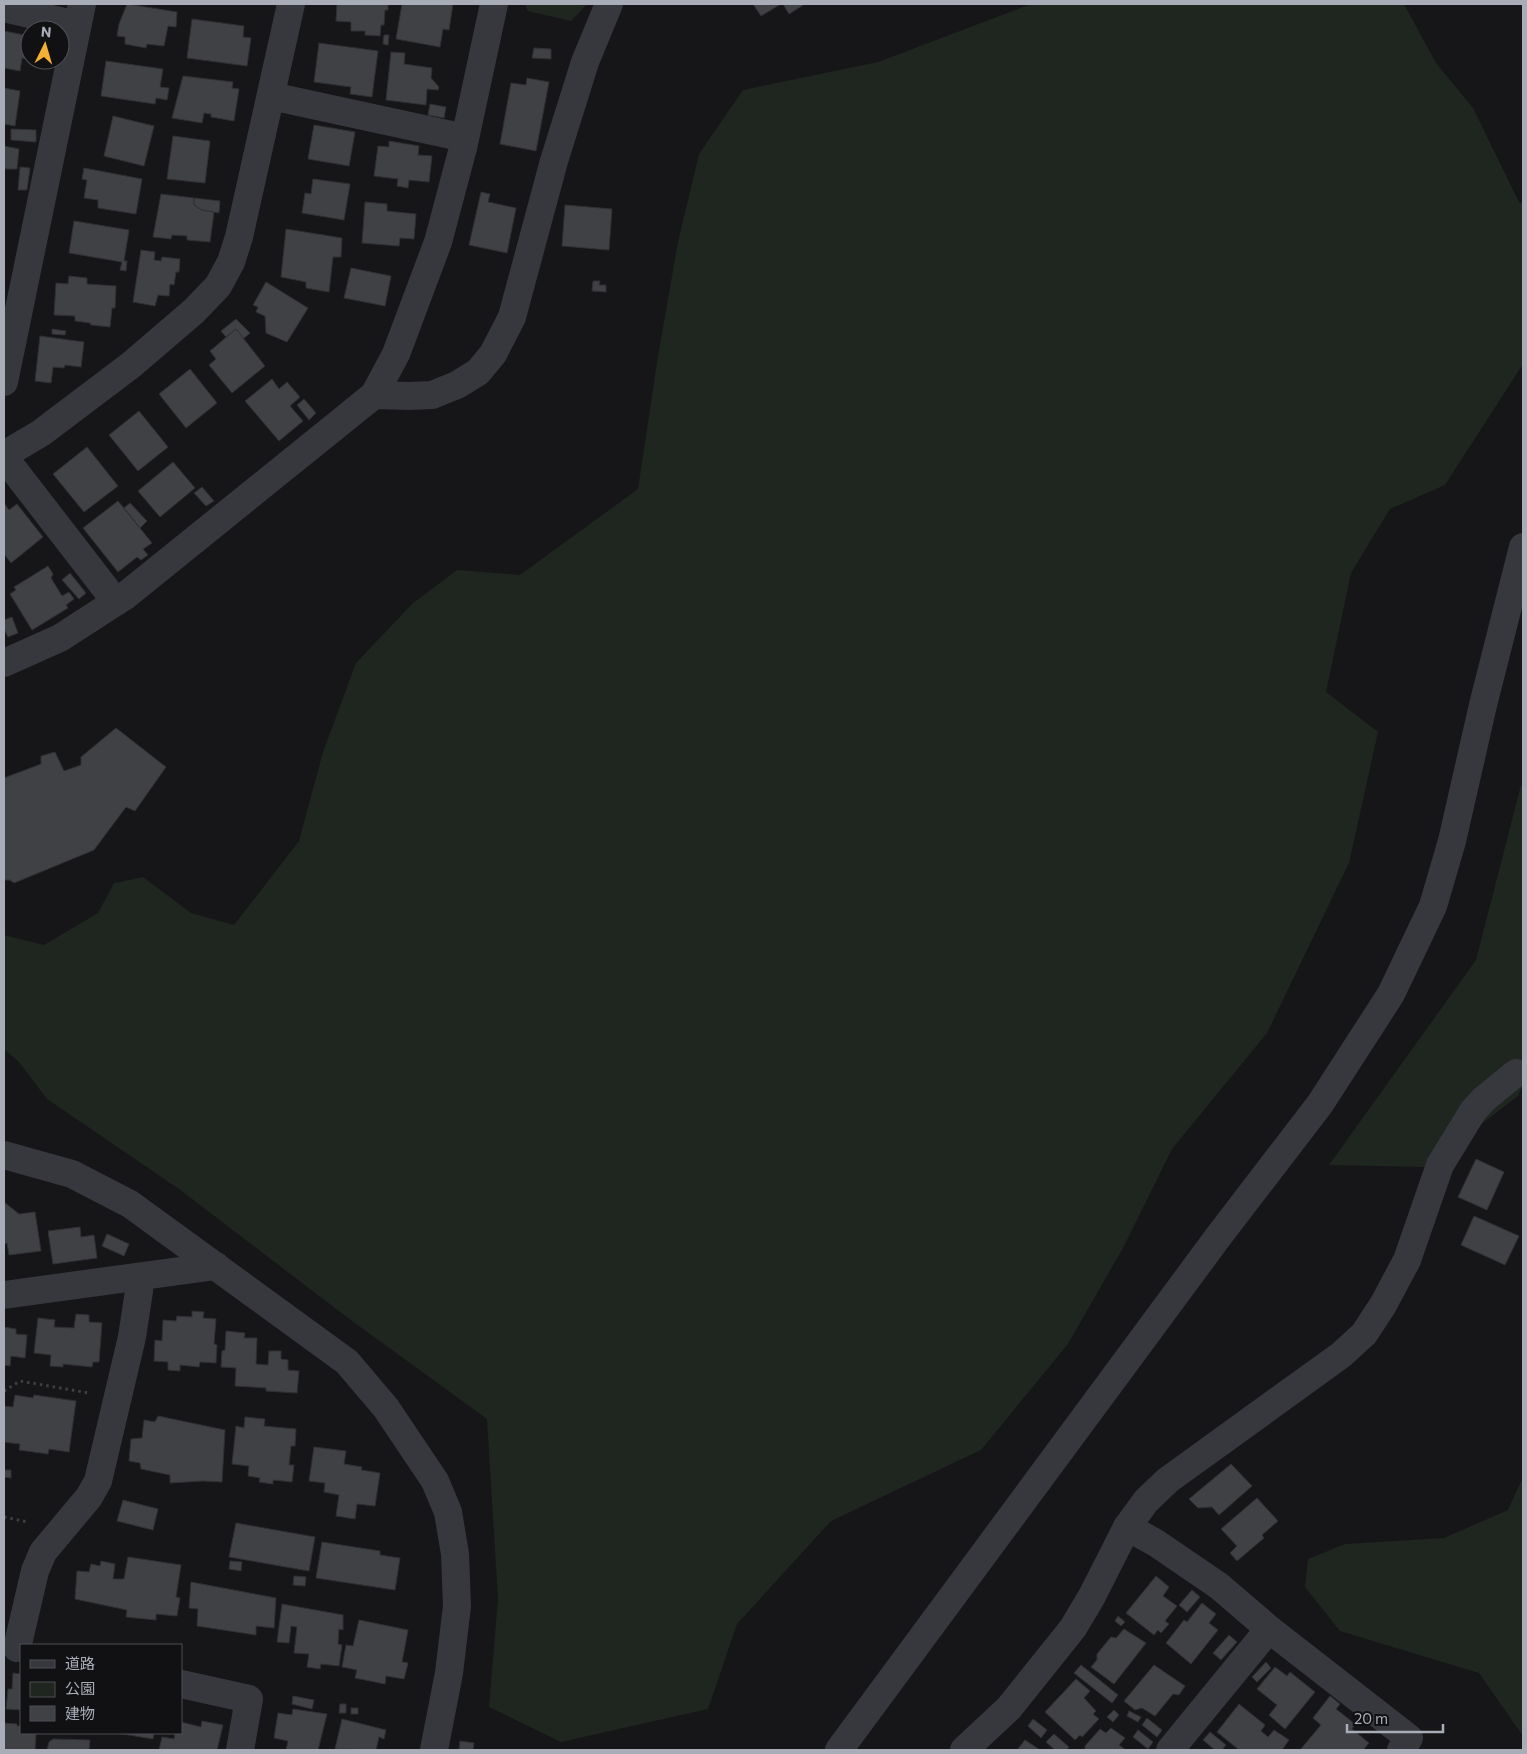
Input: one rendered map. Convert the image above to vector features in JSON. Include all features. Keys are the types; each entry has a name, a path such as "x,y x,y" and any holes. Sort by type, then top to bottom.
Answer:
{"street":[{"path":"116,602 4,456 41,433 132,365 194,311 218,286 231,262 239,237 291,4"},
{"path":"4,663 60,638 116,602 374,395 396,354 438,242 465,138 494,4"},
{"path":"374,395 432,395 478,372 493,354 512,317 554,160 584,62 609,4"},
{"path":"4,8 80,14 4,382"},
{"path":"271,96 465,138"},
{"path":"839,1750 1212,1245 1320,1104 1391,994 1436,897 1452,841 1483,705 1523,547"},
{"path":"964,1750 1009,1708 1072,1628 1092,1596 1128,1527 1146,1501 1168,1480 1341,1355 1364,1334 1383,1305 1407,1260 1440,1165 1473,1111 1516,1074"},
{"path":"4,1155 72,1174 130,1204 348,1362 386,1408 434,1481 448,1512 455,1554 457,1606 449,1673 434,1750"},
{"path":"4,1296 216,1266"},
{"path":"14,1648 35,1571 43,1552 89,1497 98,1481 137,1310 139,1277"},
{"path":"1128,1527 1156,1543 1219,1586 1269,1630 1409,1738 1400,1750"},
{"path":"1170,1750 1269,1630"},
{"path":"182,1684 249,1699 240,1750"}],"path":[{"path":"4,1391 20,1381 118,1398"}],"green space":[{"path":"525,4 587,4 571,21 528,11"},
{"path":"1031,4 1404,4 1436,63 1473,108 1519,202 1523,203 1523,364 1445,485 1390,509 1351,573 1326,692 1378,732 1349,863 1267,1033 1172,1149 1123,1248 1068,1344 981,1450 831,1521 737,1624 708,1709 561,1742 489,1707 498,1599 487,1419 348,1318 179,1189 47,1099 19,1062 4,1049 4,935 44,945 98,913 114,883 143,877 191,913 234,925 299,841 323,752 356,663 412,604 457,570 520,575 638,489 658,356 678,242 699,154 743,90 878,62"},
{"path":"1521,785 1523,787 1523,1085 1518,1096 1425,1167 1329,1165 1476,960"},
{"path":"1523,1477 1523,1736 1479,1673 1340,1631 1305,1587 1308,1559 1345,1544 1444,1538 1508,1510"}],"building":[{"path":"127,4 177,12 176,27 168,26 164,46 147,44 146,48 125,44 125,37 117,36 119,24"},
{"path":"337,4 388,4 388,10 385,10 384,25 381,25 380,36 365,35 365,31 351,31 351,22 336,21"},
{"path":"402,4 453,4 449,30 443,29 440,47 396,39"},
{"path":"753,4 781,4 761,16"},
{"path":"783,4 805,4 789,14"},
{"path":"192,19 244,26 243,37 251,38 247,66 187,58"},
{"path":"4,31 20,34 20,71 4,68"},
{"path":"384,35 389,35 388,45 383,44"},
{"path":"319,43 378,51 372,97 350,94 351,87 314,82"},
{"path":"534,48 551,49 551,59 532,58"},
{"path":"391,52 405,53 404,64 432,68 431,78 439,87 438,90 427,89 426,105 386,100"},
{"path":"106,61 163,69 160,87 169,88 167,100 156,98 155,104 101,96"},
{"path":"183,76 233,82 232,88 239,89 234,121 211,117 211,114 204,113 202,123 172,118"},
{"path":"527,78 549,82 536,151 500,144 511,83 526,85"},
{"path":"4,88 20,91 15,126 4,124"},
{"path":"430,104 446,107 444,118 428,115"},
{"path":"113,116 154,126 144,166 104,156"},
{"path":"314,125 355,132 349,166 308,159"},
{"path":"11,129 36,130 36,142 11,140"},
{"path":"173,136 210,141 205,183 167,179"},
{"path":"389,141 419,146 418,155 432,156 429,182 409,180 408,188 397,186 398,179 374,176 378,146 389,147"},
{"path":"4,146 19,149 17,169 4,169"},
{"path":"20,167 30,168 27,190 18,190"},
{"path":"84,168 142,179 136,214 98,208 98,200 84,198 87,180 82,179"},
{"path":"313,179 350,184 344,220 302,213 305,193 311,194"},
{"path":"481,192 490,194 488,202 516,208 507,253 469,245"},
{"path":"161,194 194,198 194,205 202,210 214,212 210,242 187,240 187,236 172,235 171,239 153,237"},
{"path":"194,198 220,201 219,213 202,210 194,205"},
{"path":"365,202 387,204 387,211 416,214 414,239 400,238 399,246 362,243"},
{"path":"565,205 612,209 609,250 562,246"},
{"path":"74,221 129,230 124,261 127,261 126,271 120,270 122,262 69,253"},
{"path":"286,229 342,238 341,257 333,257 329,292 306,288 306,282 281,277"},
{"path":"141,250 155,252 154,260 161,261 162,257 180,259 179,272 176,272 174,285 170,284 169,296 158,295 155,306 133,302"},
{"path":"351,268 391,276 385,306 344,298"},
{"path":"69,276 87,278 87,284 116,286 115,308 112,308 110,327 75,321 75,316 54,315 56,283 68,284"},
{"path":"593,281 600,281 599,285 606,285 606,292 592,291"},
{"path":"266,282 308,308 287,342 266,333 265,316 256,312 258,307 253,305"},
{"path":"236,319 250,333 243,339 236,329 226,337 221,331"},
{"path":"52,329 66,331 65,335 52,334"},
{"path":"236,329 265,366 232,393 209,365 216,359 210,351"},
{"path":"40,336 84,342 81,367 65,365 64,368 53,367 51,383 35,381"},
{"path":"190,369 217,403 186,428 159,394"},
{"path":"272,379 279,389 287,382 300,397 290,406 303,421 279,441 245,401"},
{"path":"304,399 316,413 309,420 297,405"},
{"path":"139,411 168,447 138,471 109,435"},
{"path":"87,447 118,486 84,512 53,474"},
{"path":"173,462 195,488 160,517 138,491"},
{"path":"202,487 214,501 206,506 194,493"},
{"path":"118,501 152,543 143,549 148,555 141,560 137,557 118,572 83,528"},
{"path":"4,503 9,510 17,504 43,537 11,563 4,554"},
{"path":"130,503 147,521 140,528 124,508"},
{"path":"48,566 53,574 51,578 62,596 69,592 74,599 66,605 68,608 32,630 10,594 16,590 14,587"},
{"path":"70,573 86,593 79,599 62,580"},
{"path":"12,617 18,633 8,637 4,629 4,620"},
{"path":"116,728 166,767 135,811 126,807 94,850 14,883 10,880 4,880 4,778 41,764 41,756 55,752 64,771 81,765 81,757"},
{"path":"1476,1159 1504,1172 1487,1210 1458,1197"},
{"path":"4,1202 19,1214 35,1212 41,1251 9,1255 7,1243 4,1244"},
{"path":"1474,1216 1519,1236 1505,1265 1461,1245"},
{"path":"80,1227 81,1237 94,1235 97,1258 53,1264 48,1231"},
{"path":"107,1234 129,1244 124,1256 102,1246"},
{"path":"192,1311 204,1312 203,1318 216,1319 214,1344 217,1345 216,1363 200,1362 199,1367 180,1365 180,1371 168,1370 168,1362 154,1361 155,1340 162,1341 163,1320 176,1321 177,1316 192,1317"},
{"path":"76,1314 89,1315 89,1322 102,1323 99,1362 93,1362 92,1367 63,1364 63,1367 50,1366 51,1355 34,1353 38,1318 55,1320 54,1327 74,1328"},
{"path":"4,1327 16,1329 16,1334 27,1335 25,1358 11,1356 10,1366 4,1365"},
{"path":"226,1331 245,1333 244,1338 257,1338 256,1364 268,1365 269,1351 281,1351 281,1359 288,1360 288,1370 299,1371 297,1393 235,1386 236,1368 221,1367 222,1351 225,1350"},
{"path":"15,1395 33,1398 34,1395 76,1401 69,1452 49,1449 48,1454 19,1450 20,1444 4,1442 4,1406 13,1407"},
{"path":"158,1416 225,1430 222,1482 170,1483 170,1475 141,1469 140,1463 129,1461 131,1439 142,1438 144,1420 155,1422"},
{"path":"245,1417 265,1419 264,1426 296,1429 295,1446 291,1446 289,1465 294,1465 292,1482 273,1480 273,1484 259,1482 260,1478 248,1476 249,1466 232,1464 236,1426 244,1428"},
{"path":"314,1447 346,1451 344,1464 362,1467 361,1470 380,1473 375,1506 357,1504 355,1519 336,1516 339,1495 324,1492 325,1483 309,1481"},
{"path":"1231,1464 1252,1486 1219,1515 1212,1507 1198,1508 1189,1499"},
{"path":"4,1470 11,1470 11,1478 4,1477"},
{"path":"1257,1498 1278,1521 1262,1535 1264,1538 1237,1561 1230,1553 1237,1546 1221,1529"},
{"path":"123,1500 158,1509 153,1530 117,1521"},
{"path":"236,1523 315,1537 309,1571 229,1557"},
{"path":"322,1542 380,1551 380,1555 400,1558 395,1590 316,1578"},
{"path":"128,1557 181,1565 176,1597 180,1598 177,1616 156,1614 156,1620 126,1617 127,1610 75,1599 77,1571 89,1572 91,1564 100,1566 101,1561 115,1564 113,1579 124,1579"},
{"path":"230,1561 242,1562 241,1571 229,1569"},
{"path":"294,1576 306,1577 305,1586 293,1585"},
{"path":"1156,1576 1169,1587 1163,1596 1177,1606 1165,1621 1169,1624 1161,1633 1158,1630 1154,1635 1126,1613"},
{"path":"191,1582 276,1598 274,1628 256,1626 256,1635 197,1626 198,1609 189,1608"},
{"path":"1192,1590 1200,1597 1187,1612 1179,1605"},
{"path":"1202,1603 1216,1614 1209,1623 1218,1630 1191,1664 1166,1643 1184,1620 1187,1622"},
{"path":"282,1604 343,1615 343,1630 339,1629 338,1644 342,1645 339,1666 321,1664 320,1669 307,1667 309,1654 294,1653 297,1627 291,1626 289,1643 277,1642"},
{"path":"1118,1616 1125,1622 1121,1626 1115,1621"},
{"path":"359,1620 408,1630 402,1662 408,1663 404,1679 386,1676 385,1684 355,1678 357,1670 342,1667 346,1645 353,1646"},
{"path":"1124,1629 1146,1643 1114,1684 1091,1667 1097,1660 1097,1654 1111,1637 1116,1638"},
{"path":"1229,1635 1237,1642 1221,1660 1213,1653"},
{"path":"1266,1662 1271,1668 1257,1682 1252,1677"},
{"path":"1081,1665 1118,1695 1112,1703 1074,1673"},
{"path":"1154,1665 1185,1686 1179,1695 1173,1694 1155,1716 1142,1708 1135,1710 1124,1701"},
{"path":"1275,1667 1287,1676 1290,1672 1315,1692 1285,1729 1269,1715 1277,1705 1257,1689"},
{"path":"13,1673 20,1674 20,1710 6,1709 8,1689 12,1689"},
{"path":"1076,1679 1090,1691 1084,1698 1096,1711 1093,1714 1099,1719 1082,1737 1080,1735 1075,1740 1045,1712"},
{"path":"293,1696 314,1700 312,1709 292,1704"},
{"path":"1330,1696 1340,1704 1336,1709 1355,1724 1352,1729 1369,1743 1363,1750 1300,1750 1321,1725 1313,1718"},
{"path":"340,1704 346,1704 346,1713 339,1713"},
{"path":"1239,1704 1265,1725 1261,1731 1268,1737 1274,1730 1289,1740 1282,1750 1238,1750 1217,1732"},
{"path":"351,1708 358,1708 358,1714 351,1714"},
{"path":"293,1709 327,1714 318,1750 286,1750 288,1741 274,1738 278,1713 292,1715"},
{"path":"1114,1710 1119,1715 1113,1722 1107,1717"},
{"path":"1129,1711 1141,1717 1138,1722 1127,1716"},
{"path":"1147,1718 1162,1730 1157,1737 1142,1725"},
{"path":"342,1719 386,1730 384,1739 379,1737 376,1750 335,1749"},
{"path":"1033,1719 1047,1730 1041,1738 1028,1726"},
{"path":"202,1721 223,1725 217,1750 159,1750 162,1737 174,1739 175,1734 182,1734 182,1722 201,1727"},
{"path":"4,1723 20,1726 20,1734 36,1735 35,1750 4,1750"},
{"path":"1111,1728 1125,1738 1119,1745 1126,1750 1085,1750 1085,1746 1100,1729 1106,1733"},
{"path":"1138,1730 1153,1742 1148,1749 1133,1737"},
{"path":"1210,1732 1226,1745 1222,1750 1215,1750 1203,1740"},
{"path":"123,1734 154,1734 153,1739"},
{"path":"1054,1734 1069,1747 1066,1750 1055,1750 1046,1742"},
{"path":"53,1739 90,1740 89,1750 47,1750 49,1742"},
{"path":"1025,1740 1040,1750 1017,1750"},
{"path":"460,1741 474,1743 473,1750 459,1750"}]}
